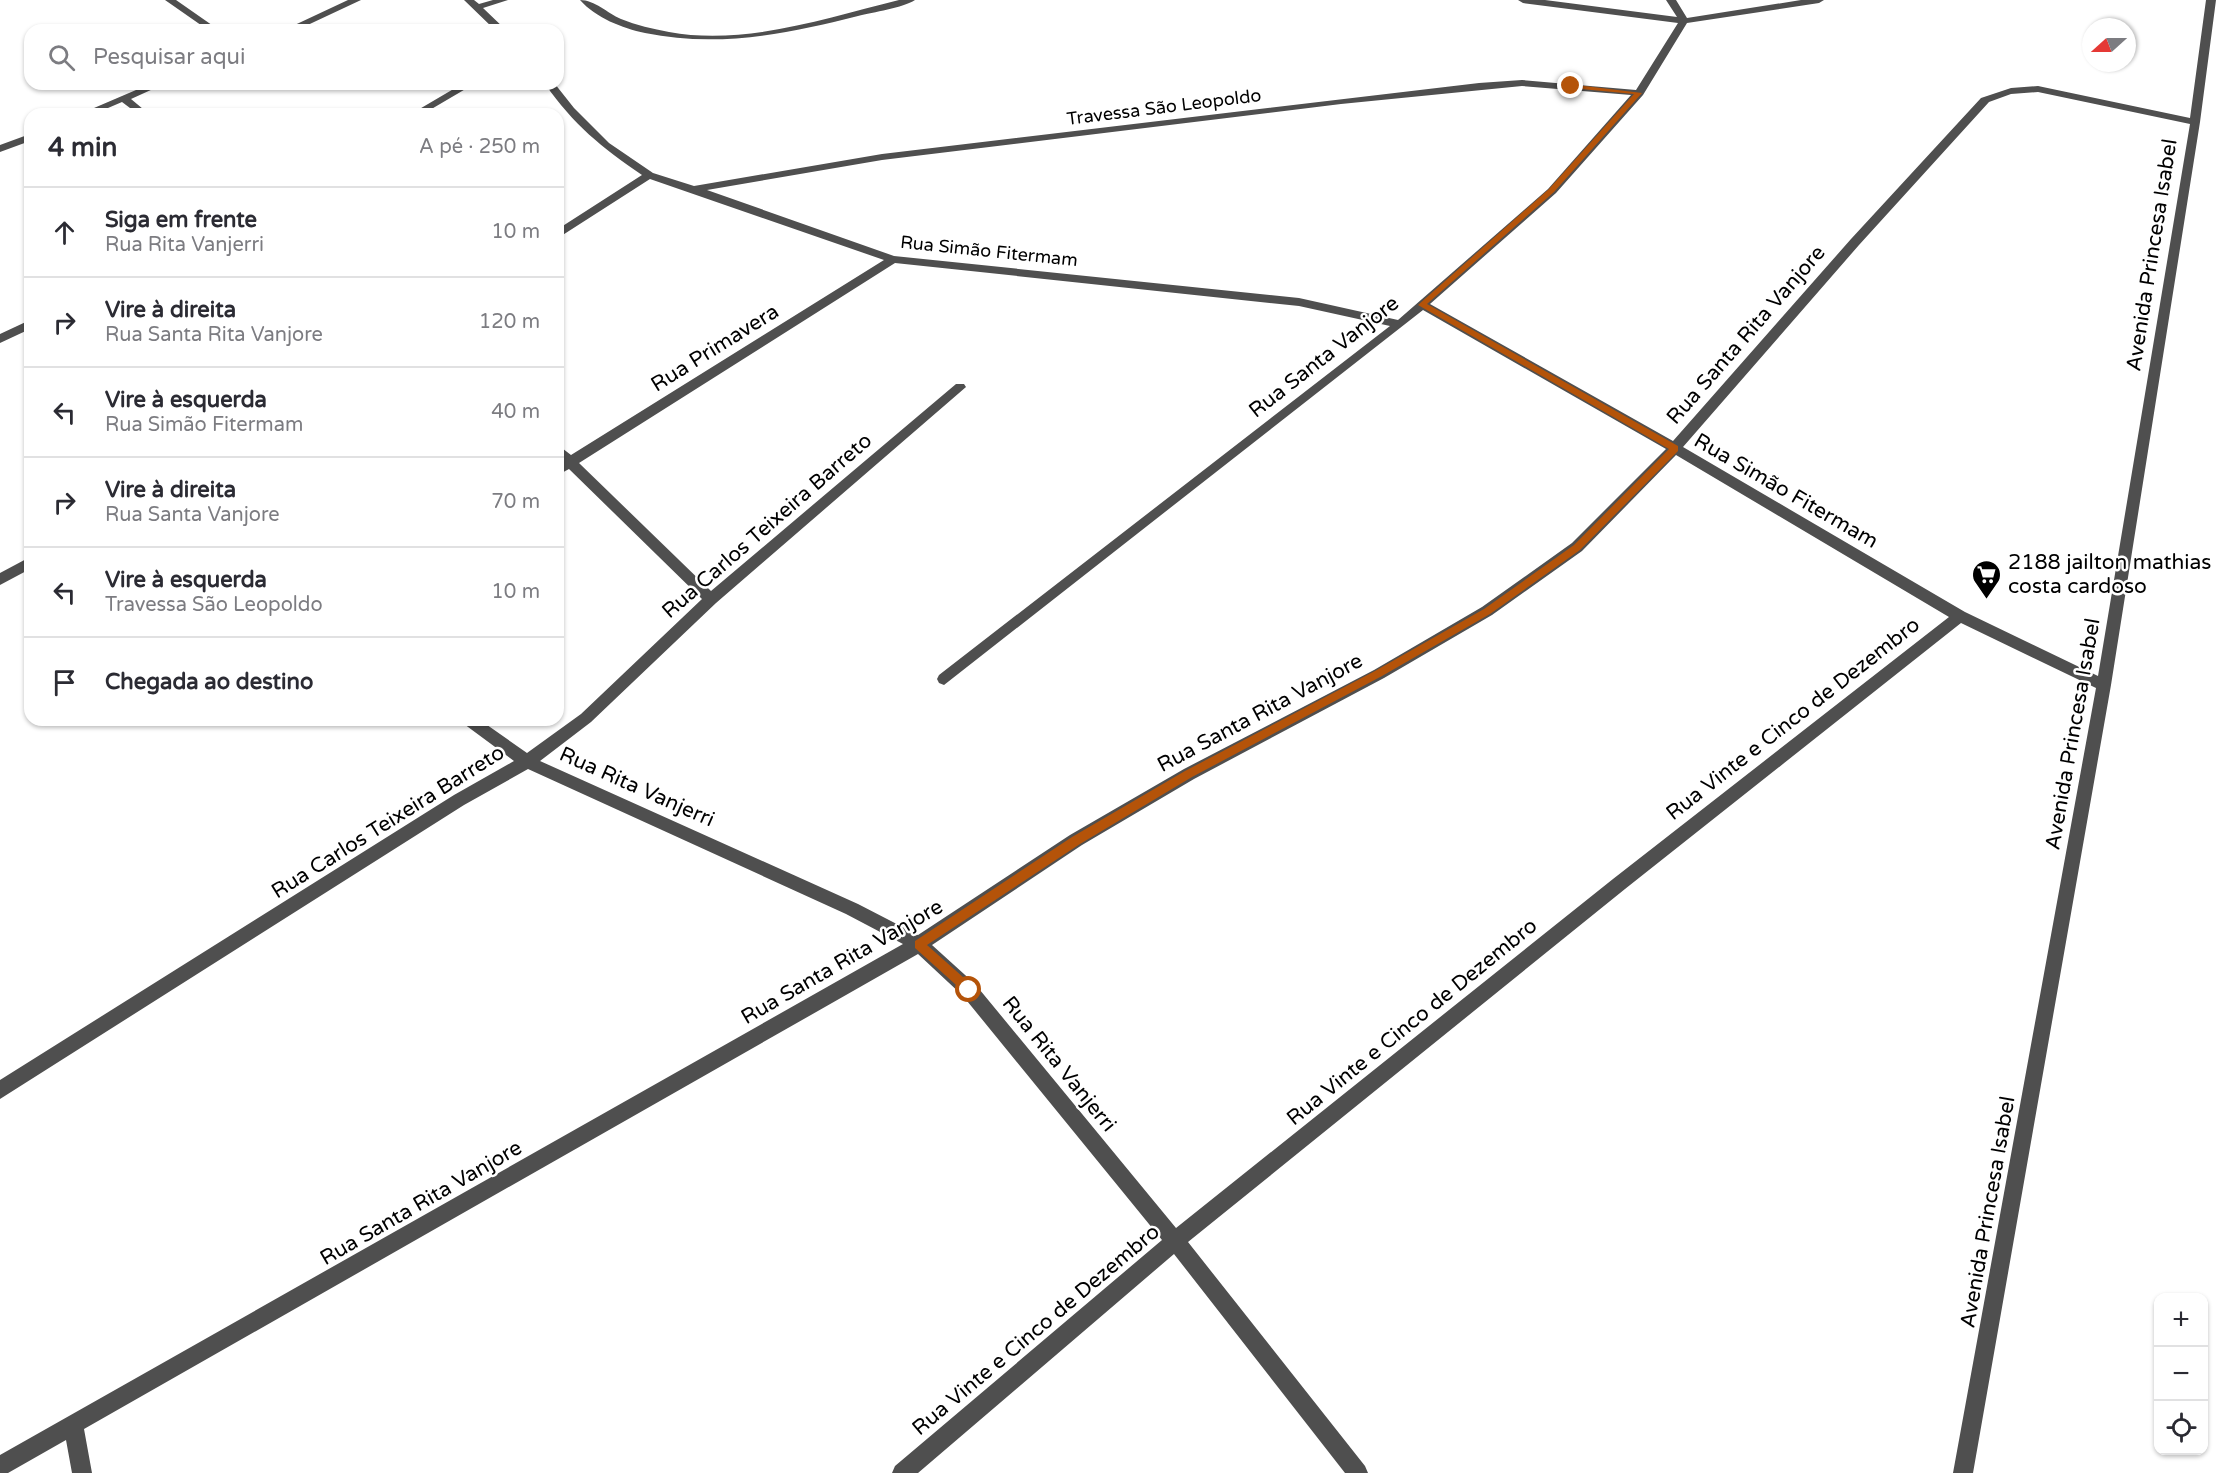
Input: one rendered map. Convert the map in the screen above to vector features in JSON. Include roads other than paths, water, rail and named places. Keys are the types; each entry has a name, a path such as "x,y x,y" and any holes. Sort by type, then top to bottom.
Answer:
{"street":[{"path":"170,0 205,24"},
{"path":"302,24 356,0"},
{"path":"468,0 495,24"},
{"path":"478,7 503,0"},
{"path":"585,0 618,22 661,35 700,38 753,36 910,0"},
{"path":"1523,0 1684,21 1819,0"},
{"path":"1671,0 1684,21"},
{"name":"Avenida Princesa Isabel","path":"1963,1473 2104,685 2195,122 2211,0"},
{"name":"Rua Santa Vanjore","path":"944,679 1400,324 1552,190 1639,93 1684,21"},
{"name":"Travessa São Leopoldo","path":"694,189 882,157 1479,86 1522,83 1639,93"},
{"name":"Rua Santa Rita Vanjore","path":"0,1466 919,944 1076,840 1189,774 1379,674 1487,611 1577,547 1675,448 1856,242 1985,100 1998,93 2016,89 2038,89 2195,122"},
{"path":"99,108 144,90"},
{"path":"427,108 458,90"},
{"name":"Rua Simão Fitermam","path":"555,90 570,110 605,145 649,175 893,259 1288,301 1400,324"},
{"path":"123,98 136,108"},
{"path":"0,149 24,139"},
{"path":"564,230 649,175"},
{"name":"Rua Primavera","path":"564,466 893,259"},
{"name":"Rua Simão Fitermam","path":"1422,305 1675,448 1960,616 2104,685"},
{"path":"0,339 24,327"},
{"name":"Rua Carlos Teixeira Barreto","path":"0,1090 459,800 527,762 586,718 711,600 960,387"},
{"path":"564,456 711,600"},
{"path":"0,580 24,566"},
{"name":"Rua Vinte e Cinco de Dezembro","path":"902,1473 1175,1241 1629,877 1960,616"},
{"name":"Rua Rita Vanjerri","path":"478,726 527,762 852,909 919,944 969,990 1175,1241 1358,1473"},
{"path":"73,1424 82,1473"}],"place":[{"name":"2188 jailton mathias costa cardoso","path":"1987,600"}]}
